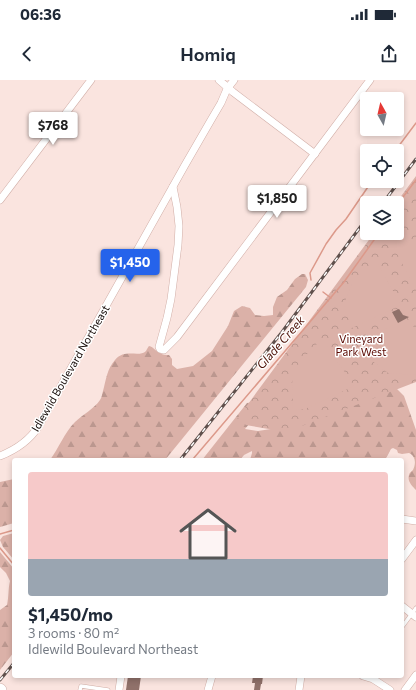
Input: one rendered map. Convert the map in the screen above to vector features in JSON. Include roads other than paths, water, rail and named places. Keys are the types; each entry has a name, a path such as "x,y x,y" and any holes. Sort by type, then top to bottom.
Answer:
{"street":[{"path":"0,200 92,80"},
{"path":"219,80 315,154"},
{"name":"Idlewild Boulevard Northeast","path":"0,456 28,440 38,427 184,165 211,120 228,87 234,80"},
{"path":"173,187 177,207 179,234 167,318 159,347 160,349 164,350 177,337 370,80"},
{"path":"404,519 416,521"},
{"path":"404,556 416,540"},
{"path":"404,607 415,613"},
{"path":"405,690 416,675"},
{"path":"119,690 121,678"},
{"path":"208,690 211,678"},
{"path":"299,690 301,678"},
{"path":"371,678 389,690"}],"lane":[{"path":"404,625 415,613"},
{"path":"80,690 81,686 108,690"}],"waterway":[{"path":"400,144 416,123"},
{"name":"Glade Creek","path":"404,196 416,180"},
{"path":"311,280 310,273 326,244 346,219 367,188"},
{"name":"Glade Creek","path":"194,458 344,282 374,240"},
{"path":"323,292 331,298"},
{"name":"Glade Creek","path":"0,534 12,531"},
{"path":"0,548 12,563"}],"railway":[{"path":"388,196 416,159"},
{"path":"182,458 282,332 360,227"},
{"path":"0,680 12,665"}],"park label":[{"name":"Vineyard Park West","path":"361,344"}]}
